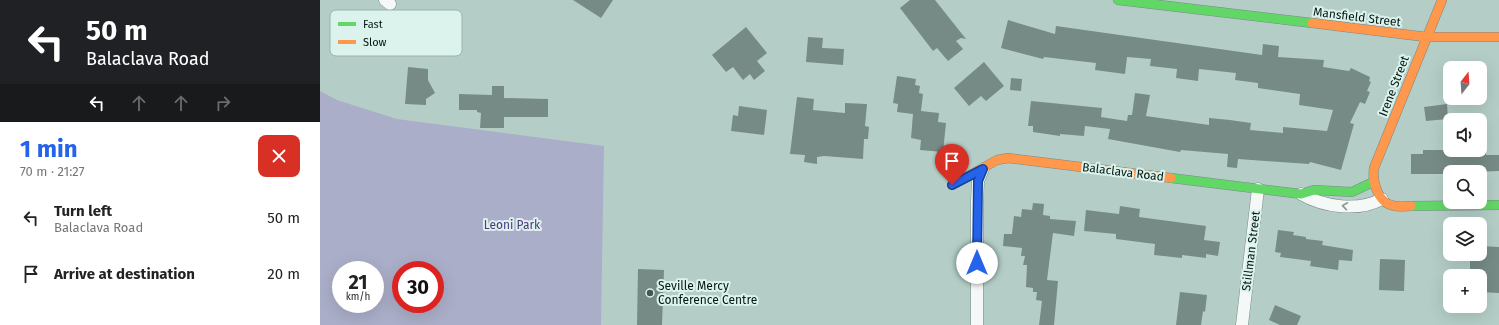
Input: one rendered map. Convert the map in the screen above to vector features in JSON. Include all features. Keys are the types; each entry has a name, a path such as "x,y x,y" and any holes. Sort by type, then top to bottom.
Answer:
{"street":[{"name":"Mansfield Street","path":"1118,0 1426,37 1499,37"},
{"name":"Irene Street","path":"1373,182 1374,168 1442,0"},
{"name":"Balaclava Road","path":"952,185 983,169 991,162 1001,158 1014,158 1301,194 1314,190 1352,192 1373,182"},
{"path":"977,325 977,201 978,181 983,169"},
{"path":"1373,182 1382,199 1387,203 1403,207 1499,205"},
{"name":"Stillman Street","path":"1237,325 1243,319 1258,189"},
{"name":"Balaclava Road","path":"1301,194 1314,202 1355,207 1374,203 1382,199"}],"green space":[{"name":"Leoni Park","path":"320,91 337,100 397,119 604,146 601,325 320,325"}],"building":[{"path":"573,0 613,0 601,18"},
{"path":"910,0 935,0 966,39 961,38 956,41 963,49 948,61 937,48 933,51 900,8"},
{"path":"1008,20 1055,34 1056,26 1262,55 1263,44 1279,46 1278,57 1324,60 1323,67 1349,71 1351,68 1370,77 1369,81 1371,82 1367,91 1370,92 1365,104 1360,102 1350,123 1354,124 1341,170 1310,162 1309,164 1238,159 1237,168 1227,167 1228,154 1181,150 1180,152 1108,139 1110,129 1085,126 1084,136 1060,134 1060,136 1033,132 1033,126 1028,126 1031,101 1102,108 1101,117 1127,121 1128,115 1132,115 1135,93 1150,95 1146,116 1209,125 1209,118 1230,120 1251,123 1250,130 1283,133 1283,127 1327,131 1333,110 1299,105 1300,94 1258,88 1258,83 1235,80 1236,73 1199,69 1198,81 1176,78 1177,69 1150,66 1151,59 1127,57 1125,74 1095,70 1096,63 1044,57 1043,59 1001,48"},
{"path":"746,27 767,53 757,61 765,71 754,80 750,74 743,80 733,67 726,72 712,55"},
{"path":"808,37 823,38 822,48 844,49 843,65 806,62"},
{"path":"984,62 1004,86 986,101 981,96 969,106 954,88"},
{"path":"408,67 428,69 428,80 435,93 426,99 426,105 405,104"},
{"path":"897,76 916,79 915,85 920,86 919,93 923,94 921,111 939,113 938,122 946,123 943,152 920,150 921,140 911,138 913,114 897,112 898,104 893,103"},
{"path":"1011,78 1022,79 1021,91 1010,90"},
{"path":"492,86 504,86 504,98 548,99 548,117 504,117 504,128 480,128 481,113 477,112 477,110 459,110 459,94 492,95"},
{"path":"797,97 814,99 813,110 845,113 845,103 867,104 865,126 869,127 868,139 864,139 863,159 824,156 817,157 817,164 804,162 805,155 790,154"},
{"path":"1447,105 1448,113 1443,113 1443,119 1426,121 1424,107"},
{"path":"739,106 767,110 764,135 731,131 733,115 738,116"},
{"path":"1423,150 1443,150 1443,157 1487,157 1487,155 1499,155 1499,171 1487,171 1487,165 1443,165 1443,174 1411,174 1411,154 1423,154"},
{"path":"1033,203 1044,204 1043,215 1050,216 1050,219 1076,221 1074,236 1053,233 1047,280 1058,281 1054,325 1039,325 1042,301 1036,300 1037,292 1033,292 1033,288 1026,287 1027,265 1023,265 1025,256 1021,256 1022,248 1003,246 1004,234 1012,234 1014,216 1021,217 1022,209 1032,210"},
{"path":"1120,206 1140,209 1139,217 1206,226 1204,240 1220,242 1218,256 1206,254 1206,258 1182,255 1182,258 1154,255 1155,244 1116,239 1116,234 1084,231 1086,210 1119,214"},
{"path":"1278,230 1294,232 1293,235 1306,237 1306,239 1323,241 1322,245 1353,250 1352,261 1339,260 1338,270 1310,266 1311,261 1280,257 1281,253 1275,252"},
{"path":"1487,246 1499,247 1499,293 1487,292 1487,269 1470,269 1470,261 1487,261"},
{"path":"1380,259 1405,260 1404,291 1379,290"},
{"name":"Seville Mercy Conference Centre","path":"638,269 664,270 662,325 637,325"},
{"path":"1180,292 1207,295 1205,312 1203,311 1201,325 1176,325"},
{"path":"1275,305 1301,316 1297,325 1280,325 1269,320"}],"traffic: fast":[{"path":"1118,0 1312,23"},
{"path":"1171,178 1301,194 1314,190 1352,192 1373,182"},
{"path":"1411,206 1499,205"}],"traffic: slow":[{"path":"1411,206 1395,206 1389,204 1380,197 1375,186 1374,168 1442,0"},
{"path":"1312,23 1426,37 1499,37"},
{"path":"952,185 997,160 1008,158 1171,178"}],"place":[{"name":"Seville Mercy Conference Centre","path":"650,293"}],"route":[{"path":"952,185 983,169 978,181 977,263"}]}
